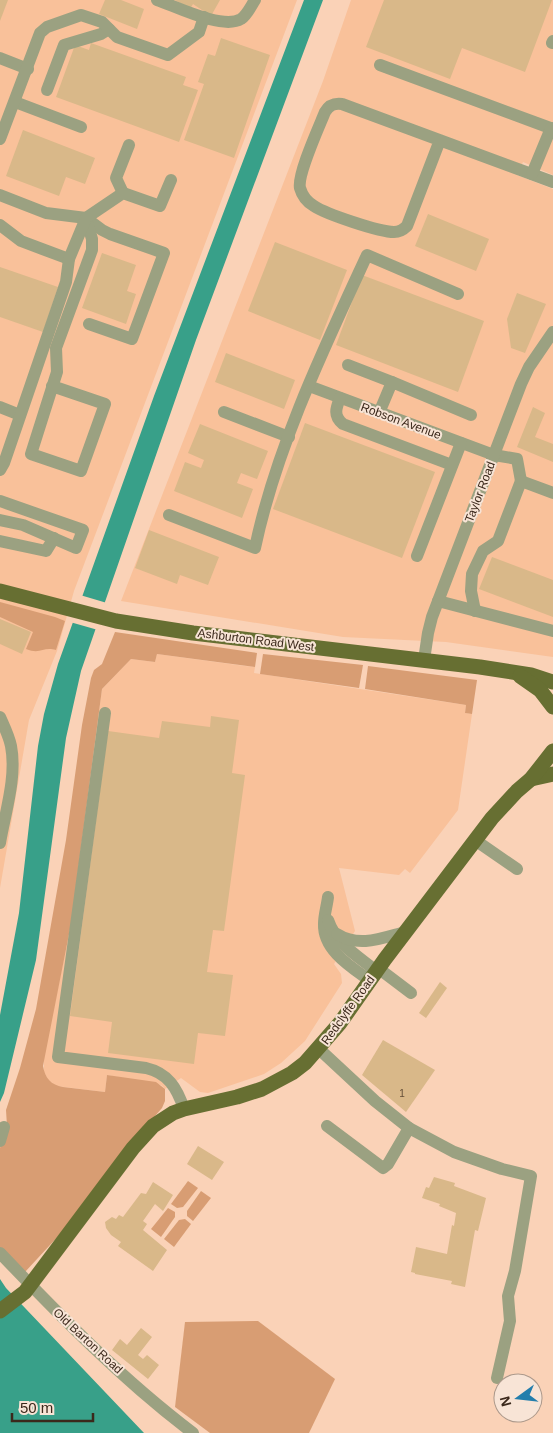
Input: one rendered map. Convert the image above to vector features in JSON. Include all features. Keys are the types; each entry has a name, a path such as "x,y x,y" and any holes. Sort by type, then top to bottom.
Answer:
{"main road":[{"name":"Ashburton Road West","path":"0,591 116,621 192,633 515,672 553,682"},
{"name":"Ashburton Road West","path":"515,672 540,690 553,707"},
{"name":"Redclyffe Road","path":"0,1311 27,1289 142,1138 163,1119 184,1109 237,1097 276,1083 292,1073 319,1049 475,840 505,803 531,779 553,751"},
{"name":"Redclyffe Road","path":"531,779 553,774"}],"street":[{"path":"158,0 220,22 233,22 245,16 255,0"},
{"path":"0,139 42,30 47,26 81,15 102,22 117,37 168,54 199,32 204,17"},
{"path":"47,90 64,44 101,34 108,29"},
{"path":"0,58 28,69"},
{"path":"380,65 552,128 532,174"},
{"path":"15,102 81,127"},
{"path":"440,140 407,226 401,231 391,232 362,225 314,206 303,195 300,178 325,112 332,105 342,104 520,169 553,182"},
{"path":"129,145 116,178 123,193 160,206 171,180"},
{"path":"0,470 16,429 66,282 69,259 86,218 123,193"},
{"path":"0,195 46,213 86,218 110,234 164,253 132,339 89,324"},
{"path":"52,386 105,404 81,471 30,454 52,386 57,372 56,348 92,250 92,239 86,218"},
{"path":"0,225 21,241 69,259"},
{"path":"169,515 255,548 269,492 289,437 330,334 367,255 458,294"},
{"name":"Taylor Road","path":"424,660 428,633 438,601 521,384 529,367 553,332"},
{"path":"348,365 471,415"},
{"path":"379,413 392,382"},
{"name":"Robson Avenue","path":"309,386 494,455 517,459 521,481"},
{"path":"340,398 335,411 338,419 343,424 452,465"},
{"path":"0,408 20,415"},
{"path":"224,412 289,437"},
{"path":"417,556 461,443"},
{"path":"475,611 470,591 472,574 483,551 498,540 521,481 553,493"},
{"path":"0,501 83,530 76,548 23,525 0,520"},
{"path":"0,541 46,551 54,538"},
{"path":"438,601 553,631"},
{"path":"105,713 58,1057 146,1068 160,1072 171,1082 184,1109"},
{"path":"0,717 8,735 12,761 11,781 0,843"},
{"path":"475,840 517,869"},
{"path":"328,897 324,925 327,939 332,947 349,965 375,973 411,993"},
{"path":"326,910 332,929 340,941 375,973"},
{"path":"332,929 342,937 360,942 405,932"},
{"path":"319,1049 375,1101 409,1128 454,1152 502,1169 531,1176 515,1271 508,1296 510,1321 498,1373"},
{"path":"327,1126 383,1168 388,1164 409,1128"},
{"path":"0,1141 4,1127"},
{"name":"Old Barton Road","path":"0,1254 27,1289 161,1408 193,1433"}],"shaded area":[{"path":"0,0 297,0 74,591 57,651 29,720 0,888"},
{"path":"351,0 553,0 553,175 523,162 517,175 553,189 553,657 446,642 343,637 121,601 323,81"},
{"path":"0,602 65,621 56,650 31,651 26,649 33,632 0,617"},
{"path":"115,632 257,653 255,667 157,654 155,662 131,659 102,689 71,924 43,1066 49,1080 55,1085 63,1087 105,1092 107,1075 156,1082 165,1089 165,1101 162,1108 133,1141 62,1232 25,1272 0,1250 0,1148 7,1126 6,1110 36,1009 66,840 82,725 91,678 94,670 102,664"},
{"path":"157,654 255,667 254,673 466,705 465,713 472,714 458,810 410,873 405,869 399,875 339,868 355,931 334,964 341,974 342,983 305,1041 281,1063 264,1074 208,1093 200,1092 181,1078 165,1089 161,1085 107,1075 105,1092 56,1086 48,1080 44,1072 44,1056 71,924 102,689 131,659 155,662"},
{"path":"263,654 363,665 359,688 260,674"},
{"path":"368,666 477,680 472,714 465,713 466,705 365,689"},
{"path":"188,1181 198,1188 183,1207 177,1208 171,1204"},
{"path":"201,1191 211,1198 193,1221 187,1216 187,1211"},
{"path":"168,1208 175,1212 175,1217 161,1237 151,1229"},
{"path":"185,1219 191,1224 174,1247 164,1239 179,1220"},
{"path":"258,1321 335,1379 309,1433 210,1433 175,1407 185,1322"}],"water":[{"path":"304,0 323,0 196,340 81,671 66,738 36,960 4,1093 0,1102 0,1015 19,913 38,746 44,714 58,664 154,396"},
{"path":"0,1279 6,1288 144,1433 0,1433"}],"pier":[{"path":"80,595 107,603 98,630 70,622"}],"building":[{"path":"0,0 8,0 0,21"},
{"path":"105,0 121,0 144,9 137,29 99,14"},
{"path":"175,0 220,0 211,16 193,4 190,9"},
{"path":"384,0 552,0 525,72 462,48 450,79 366,47"},
{"path":"221,38 270,55 234,158 184,140 204,84 198,82 208,54 215,56"},
{"path":"91,43 186,77 183,85 198,90 179,142 56,97 75,45 89,50"},
{"path":"23,130 95,158 85,184 66,177 59,196 6,176"},
{"path":"428,214 489,239 476,271 415,246"},
{"path":"275,242 347,270 320,340 248,311"},
{"path":"102,253 136,265 127,291 136,294 126,324 82,308"},
{"path":"0,267 58,287 43,332 0,317"},
{"path":"362,275 484,321 458,392 336,345"},
{"path":"517,293 546,304 525,353 511,348 507,319"},
{"path":"226,353 295,380 284,409 215,382"},
{"path":"533,407 545,413 535,437 553,444 553,462 517,447"},
{"path":"305,423 435,472 402,558 273,509"},
{"path":"200,424 268,451 257,479 241,473 237,483 253,489 242,518 174,491 185,462 201,468 204,460 188,453"},
{"path":"149,530 219,557 208,585 180,575 177,584 135,568"},
{"path":"492,557 553,580 553,617 479,589"},
{"path":"0,619 31,632 22,654 0,644"},
{"path":"211,716 239,720 232,773 245,775 224,931 213,930 207,972 233,975 225,1036 198,1033 194,1064 108,1053 112,1022 70,1016 108,731 159,738 162,721 210,727"},
{"path":"440,982 447,988 426,1018 419,1013"},
{"path":"383,1040 435,1070 406,1112 362,1075"},
{"path":"198,1146 224,1162 212,1180 187,1164"},
{"path":"434,1177 455,1183 454,1186 486,1198 478,1231 475,1230 465,1287 451,1284 452,1281 411,1272 416,1247 447,1254 452,1225 454,1226 456,1213 439,1206 440,1204 422,1198 426,1187 429,1188"},
{"path":"153,1182 173,1195 163,1211 155,1204 143,1221 147,1224 143,1230 167,1250 153,1271 118,1246 121,1242 111,1235 106,1228 105,1222 112,1217 116,1219 119,1215 123,1217 141,1193 146,1194"},
{"path":"141,1328 152,1337 138,1355 143,1359 147,1355 159,1365 148,1379 112,1350 120,1339 127,1345"}]}
